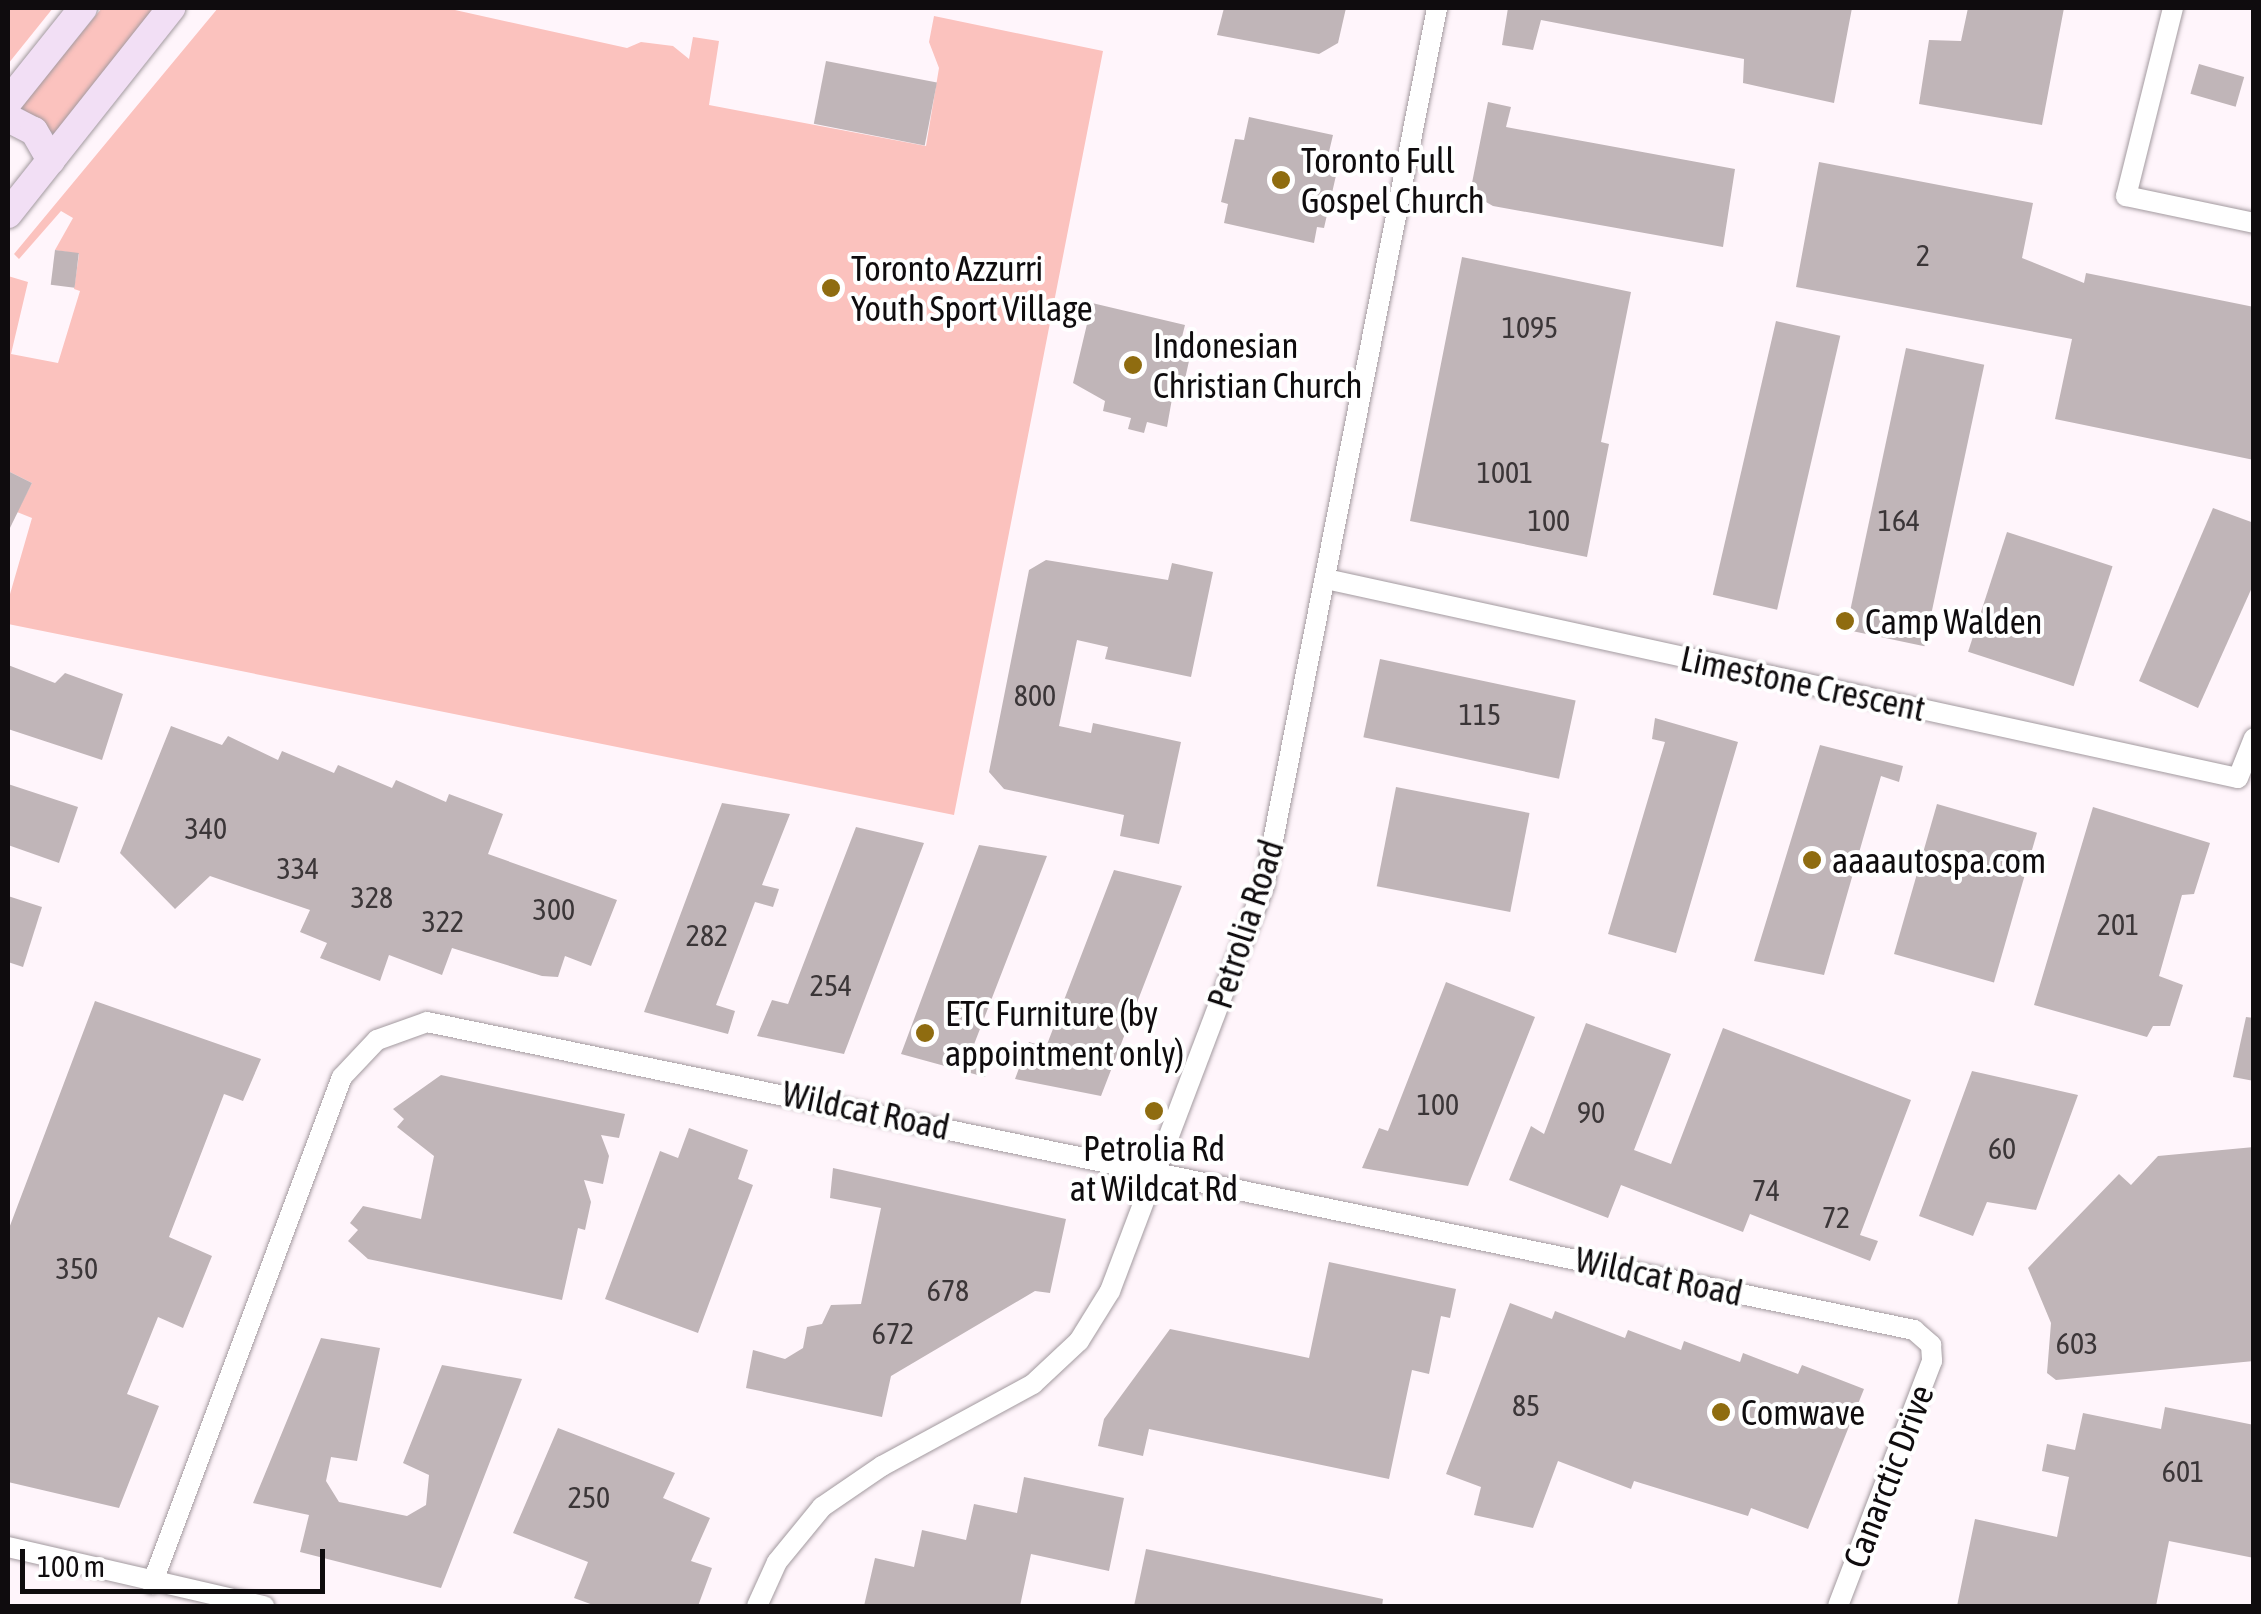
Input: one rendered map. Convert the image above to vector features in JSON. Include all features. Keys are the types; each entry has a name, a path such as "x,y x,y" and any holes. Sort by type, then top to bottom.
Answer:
{"main road":[{"path":"8,102 84,8"},
{"path":"8,214 171,8"},
{"path":"8,118 34,131 51,162"}],"street":[{"name":"Petrolia Road","path":"757,1606 777,1562 822,1507 882,1466 1012,1398 1079,1341 1110,1290 1264,886 1437,8"},
{"path":"2173,8 2126,196 2254,222"},
{"name":"Limestone Crescent","path":"1326,579 2238,778 2254,738"},
{"name":"Wildcat Road","path":"152,1584 332,1098 357,1057 399,1029 452,1023 1914,1330 1931,1345"},
{"name":"Canarctic Drive","path":"1838,1606 1932,1361 1931,1345"},
{"path":"8,1547 152,1584 264,1606"}],"shaded area":[{"path":"8,8 53,8 8,64"},
{"path":"102,8 157,8 54,134 20,107"},
{"path":"218,8 446,8 627,48 641,42 673,46 689,59 693,37 719,41 709,105 926,146 939,68 929,42 934,16 1103,51 954,815 8,624 8,601 32,518 17,512 32,483 8,471 8,276 28,282 11,354 58,363 80,291 74,289 79,254 55,250 73,218 61,211 19,259 14,254"}],"building":[{"path":"1224,8 1346,8 1338,43 1319,54 1217,35"},
{"path":"1508,8 1852,8 1834,103 1743,83 1744,59 1541,20 1533,50 1502,45"},
{"path":"1968,8 2064,8 2042,125 1919,104 1929,40 1961,41"},
{"path":"826,61 937,83 925,145 814,124"},
{"path":"2199,64 2244,77 2236,107 2190,94"},
{"path":"1488,102 1511,107 1506,127 1735,169 1723,247 1493,206 1470,193"},
{"name":"Toronto Full Gospel Church","path":"1249,117 1333,135 1328,156 1340,158 1324,228 1317,227 1314,243 1224,223 1228,204 1221,202 1235,139 1244,140"},
{"path":"1819,162 2033,203 2022,258 2084,283 2086,273 2254,307 2254,460 2055,419 2072,339 1796,287"},
{"path":"55,250 79,253 75,288 51,285"},
{"path":"1462,257 1631,292 1601,442 1609,444 1587,557 1410,521"},
{"name":"Indonesian Christian Church","path":"1092,303 1185,325 1179,349 1191,352 1185,379 1176,376 1167,427 1147,422 1144,433 1128,429 1131,418 1103,411 1105,401 1073,383"},
{"path":"1776,321 1840,336 1777,610 1713,595"},
{"path":"1906,348 1984,365 1924,646 1846,630"},
{"path":"8,471 32,483 8,532"},
{"path":"2213,508 2254,523 2254,583 2198,708 2139,681"},
{"path":"2007,532 2113,566 2074,686 1968,652"},
{"path":"1046,560 1168,580 1172,563 1213,572 1191,677 1105,659 1108,647 1077,640 1059,726 1091,733 1093,723 1181,742 1159,844 1120,836 1124,815 1004,789 989,772 1029,570"},
{"path":"1380,659 1576,701 1559,779 1363,737"},
{"path":"8,665 55,683 65,673 123,694 102,760 8,729"},
{"path":"1655,718 1738,742 1676,953 1608,934 1665,742 1652,739"},
{"path":"171,726 222,745 228,736 278,760 282,751 334,773 338,765 392,788 396,780 446,802 449,794 503,814 488,854 617,900 591,966 565,956 558,977 542,976 452,948 442,975 389,955 380,981 320,958 327,943 300,932 310,910 210,876 175,909 120,853"},
{"path":"1820,745 1903,766 1899,782 1881,776 1824,975 1754,961"},
{"path":"8,784 78,807 59,863 8,845"},
{"path":"1396,787 1530,813 1510,912 1377,886"},
{"path":"722,803 790,814 762,885 779,889 773,907 755,902 716,1005 735,1011 728,1034 644,1012"},
{"path":"1937,804 2037,833 1994,983 1894,954"},
{"path":"2093,807 2210,843 2194,894 2182,895 2159,976 2183,985 2170,1026 2153,1026 2147,1037 2034,1005"},
{"path":"856,827 924,843 844,1054 757,1036 772,1000 788,1004"},
{"path":"979,845 1047,856 973,1047 992,1054 985,1077 901,1054"},
{"path":"1114,870 1182,886 1101,1096 1015,1079 1029,1042 1046,1047"},
{"path":"8,896 42,907 23,967 8,962"},
{"path":"1446,982 1535,1017 1468,1186 1362,1168 1379,1128 1388,1131"},
{"path":"95,1001 261,1059 243,1101 224,1094 169,1237 212,1256 183,1328 158,1317 127,1394 159,1406 119,1508 8,1482 8,1231"},
{"path":"2246,1017 2254,1018 2254,1081 2233,1077"},
{"path":"1586,1023 1671,1054 1634,1150 1671,1164 1723,1028 1911,1100 1860,1235 1878,1241 1870,1261 1750,1214 1743,1232 1621,1185 1608,1218 1509,1180 1531,1126 1544,1134"},
{"path":"1972,1071 2078,1095 2036,1210 1987,1202 1973,1236 1919,1216"},
{"path":"441,1075 625,1114 619,1138 601,1135 609,1156 603,1184 584,1180 591,1202 585,1230 578,1228 562,1300 368,1259 348,1241 358,1230 350,1223 363,1206 421,1219 434,1156 397,1127 404,1119 393,1109"},
{"path":"689,1128 748,1150 738,1179 753,1185 698,1333 605,1299 660,1151 678,1158"},
{"path":"2254,1147 2254,1361 2056,1380 2047,1373 2051,1323 2028,1268 2119,1174 2131,1185 2158,1156"},
{"path":"833,1168 1066,1219 1050,1293 1035,1291 891,1376 882,1417 746,1388 753,1350 785,1359 803,1348 807,1327 822,1324 831,1305 861,1304 881,1208 830,1198"},
{"path":"1329,1262 1456,1289 1450,1318 1441,1316 1429,1374 1412,1370 1389,1479 1149,1429 1143,1456 1098,1446 1104,1419 1170,1329 1309,1358"},
{"path":"1510,1303 1552,1319 1555,1311 1625,1338 1628,1330 1681,1350 1684,1341 1740,1362 1743,1353 1798,1374 1802,1365 1864,1389 1808,1529 1751,1508 1748,1516 1634,1481 1631,1489 1558,1461 1533,1528 1474,1515 1481,1487 1446,1474"},
{"path":"321,1338 380,1348 357,1461 331,1457 326,1481 339,1502 407,1516 426,1505 429,1475 403,1463 442,1365 522,1379 441,1588 300,1552 309,1515 253,1503"},
{"path":"2165,1407 2254,1425 2254,1558 2169,1541 2156,1606 1957,1606 1975,1519 2057,1537 2069,1477 2042,1471 2047,1444 2075,1450 2083,1413 2161,1429"},
{"path":"558,1428 675,1473 663,1498 710,1518 691,1561 712,1568 698,1606 596,1606 574,1598 588,1562 513,1533"},
{"path":"1024,1477 1124,1498 1109,1571 1031,1554 1020,1606 864,1606 875,1558 914,1567 922,1530 966,1540 974,1504 1017,1513"},
{"path":"1146,1549 1383,1599 1382,1606 1134,1606"}],"place":[{"name":"Toronto Full Gospel Church","path":"1281,180"},
{"name":"Toronto Azzurri Youth Sport Village","path":"831,288"},
{"name":"Indonesian Christian Church","path":"1133,365"},
{"name":"Camp Walden","path":"1845,621"},
{"name":"aaaautospa.com","path":"1812,860"},
{"name":"ETC Furniture (by appointment only)","path":"925,1033"},
{"name":"Petrolia Rd at Wildcat Rd","path":"1154,1111"},
{"name":"Comwave","path":"1721,1412"}]}
